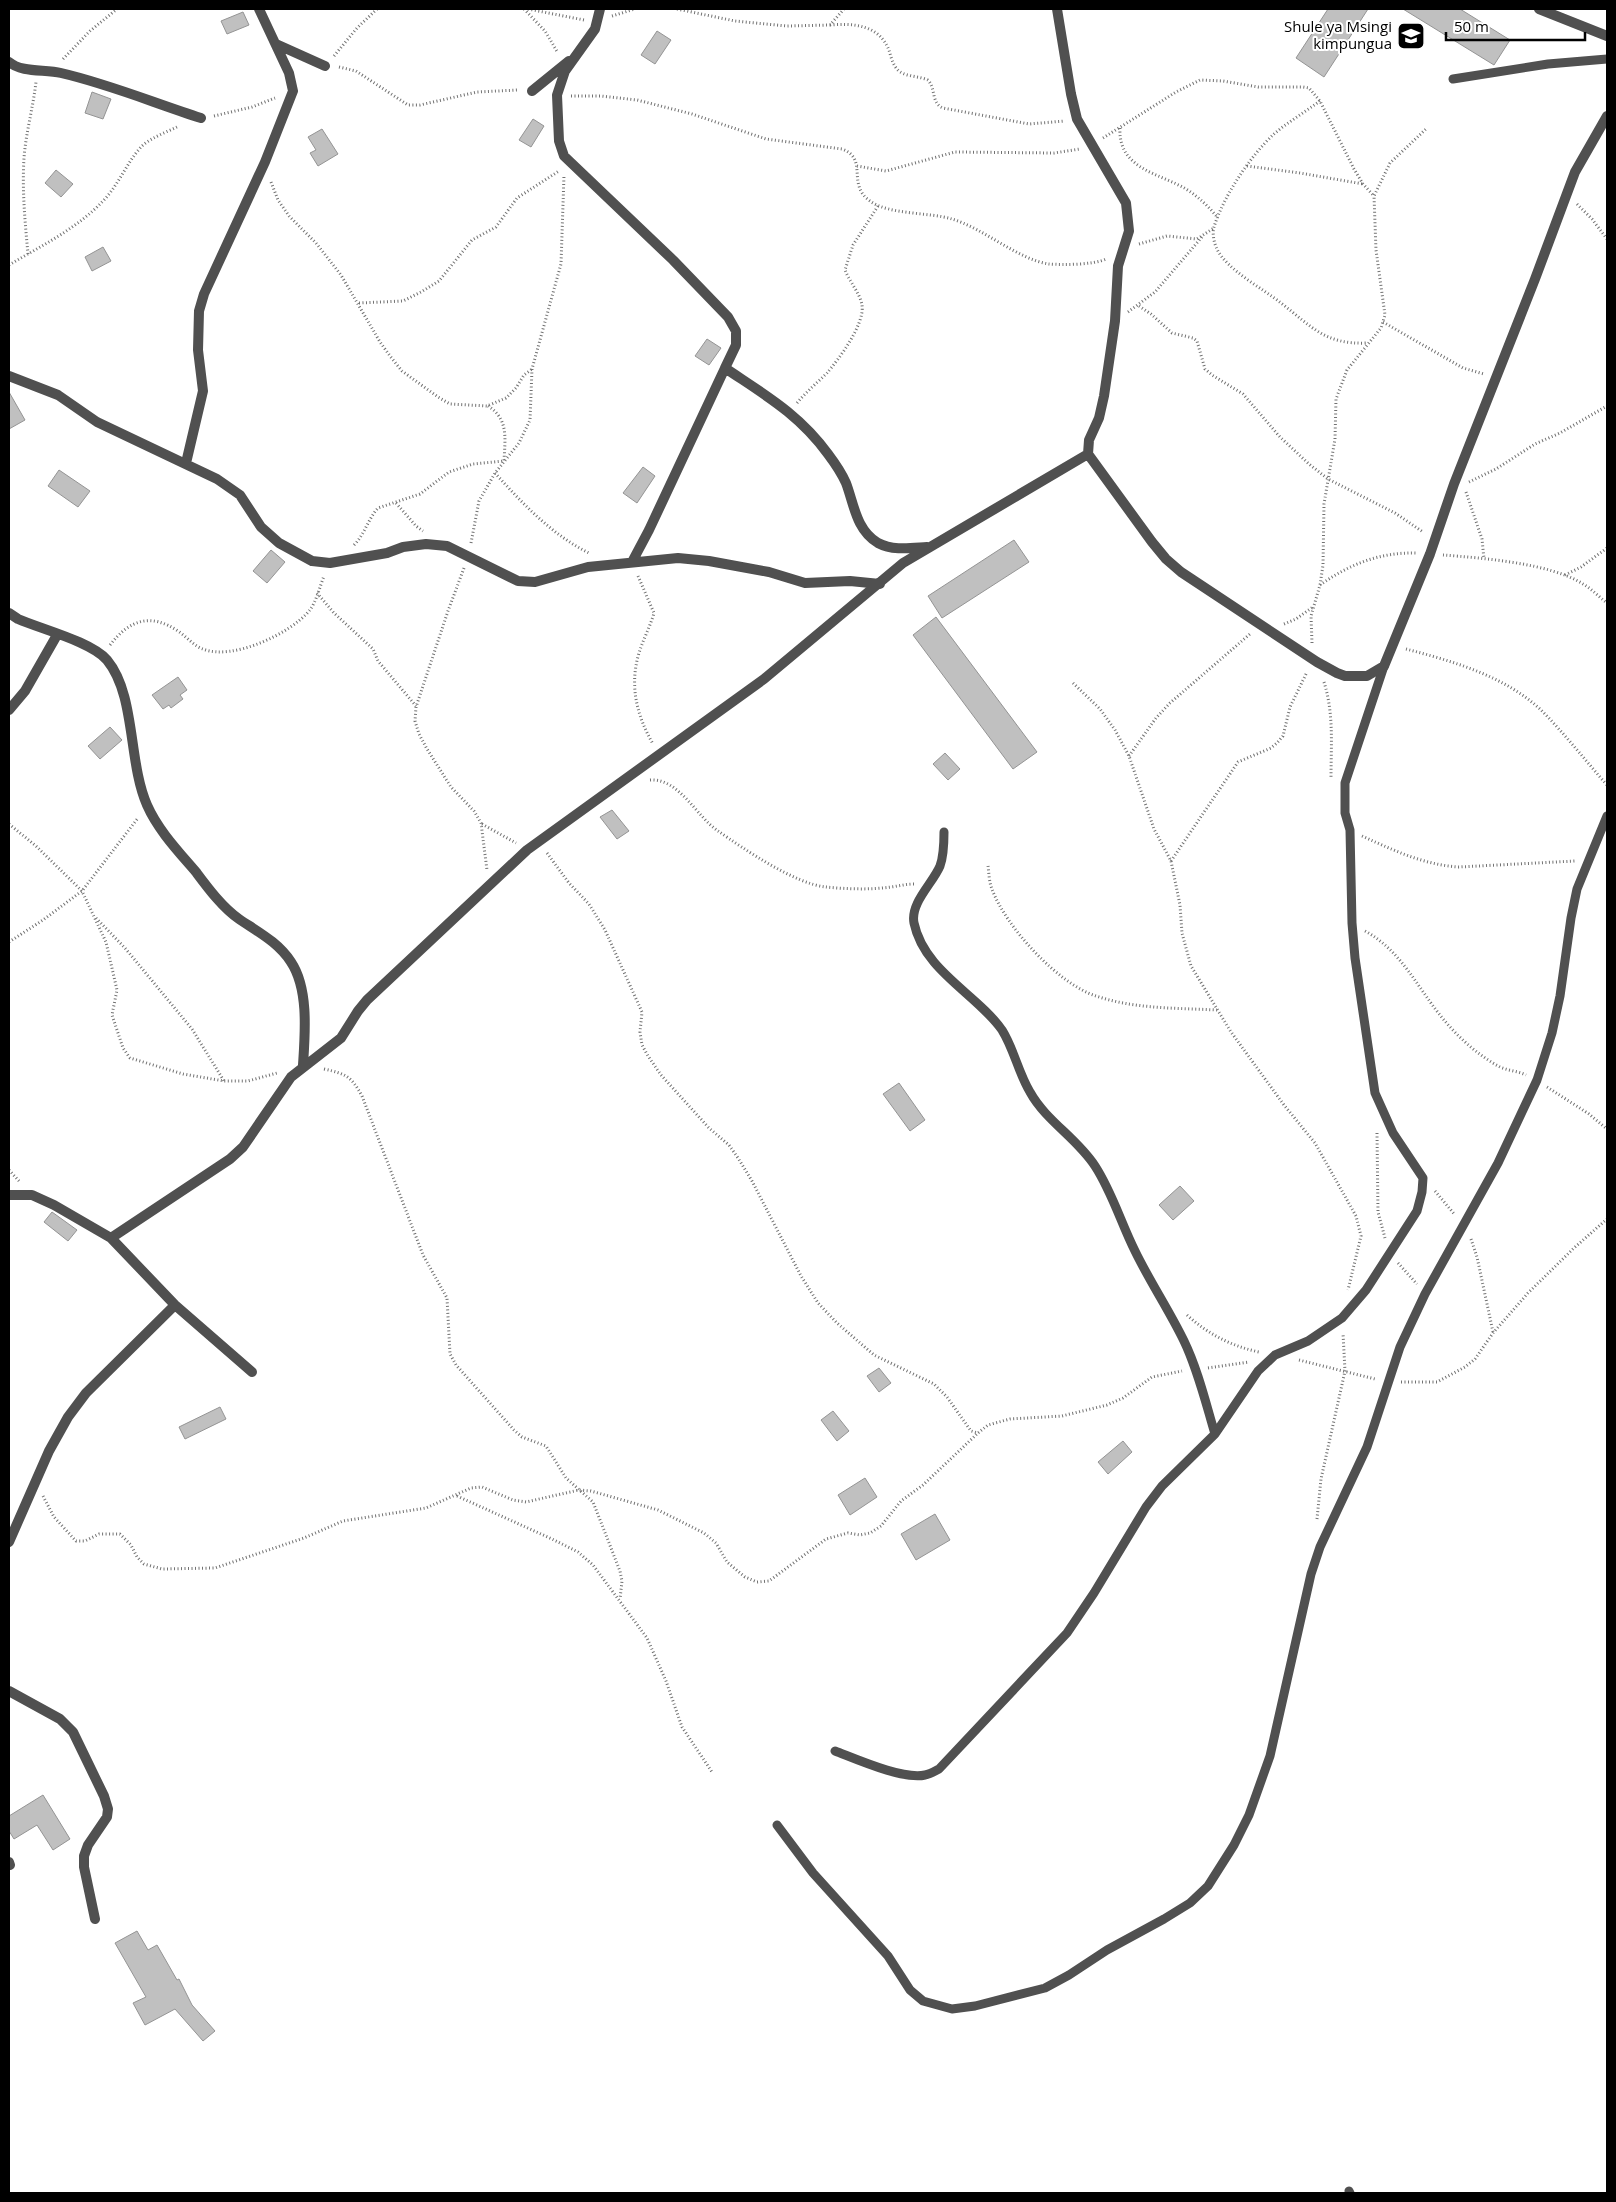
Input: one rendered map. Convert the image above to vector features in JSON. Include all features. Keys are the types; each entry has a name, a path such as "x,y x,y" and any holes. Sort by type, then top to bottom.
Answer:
{"street":[{"path":"186,463 203,392 198,350 198,311 265,162 293,90 289,73 259,9"},
{"path":"600,9 595,29 565,71 557,95 559,141 564,156 673,260 728,317 736,331 736,345 649,530 632,562"},
{"path":"1057,9 1077,119 1126,203 1129,231 1118,266 1115,321 1104,396 1099,418 1089,440 1088,454 1166,559 1181,572 1315,661 1337,673 1353,677 1367,676 1384,666 1394,645 1432,549 1495,377 1567,194 1582,157 1607,116"},
{"path":"1539,9 1607,36"},
{"path":"276,44 325,66"},
{"path":"532,91 572,59"},
{"path":"9,62 15,67 52,70 93,80 201,118"},
{"path":"725,368 790,411 829,454 846,482 853,510 866,532 878,542 888,546 902,549 930,546"},
{"path":"9,376 58,396 97,422 217,478 240,496 261,527 279,543 312,560 333,562 426,544 447,546 518,581 535,582 574,570 612,564 678,558 709,561 769,572 805,583 850,582 880,584"},
{"path":"111,1238 230,1158 242,1147 280,1091 303,1065 342,1038 367,1000 489,883 527,850 764,679 903,563 1088,454"},
{"path":"9,613 18,619 90,647 103,655 117,674 140,786 147,806 173,845 226,907 239,919 274,942 292,962 304,996 303,1065"},
{"path":"9,710 25,691 57,635"},
{"path":"9,1195 32,1195 111,1238 175,1305 252,1372"},
{"path":"9,1542 35,1480 68,1417 86,1393 175,1305"},
{"path":"9,1691 60,1719 74,1732 104,1796 108,1809 107,1817 88,1845 84,1856 84,1867 95,1919"}],"lane":[{"path":"1453,79 1548,64 1607,59"},
{"path":"835,1751 879,1767 909,1775 925,1775 939,1769 1066,1633 1094,1594 1146,1507 1162,1486 1215,1434 1238,1402 1252,1378 1272,1358 1308,1341 1342,1318 1366,1290 1416,1211 1422,1192 1423,1178 1394,1133 1375,1093 1352,923 1350,830 1345,813 1345,783 1384,666"},
{"path":"777,1824 813,1873 888,1956 910,1990 923,2001 952,2009 975,2006 1045,1988 1190,1902 1208,1886 1234,1845 1248,1815 1270,1756 1311,1574 1320,1547 1367,1447 1400,1347 1425,1294 1498,1163 1537,1080 1552,1033 1560,996 1577,889 1607,816"},
{"path":"944,832 944,852 940,866 913,916 918,936 945,974 1001,1029 1009,1042 1018,1069 1030,1093 1042,1109 1078,1143 1094,1164 1136,1254 1185,1342 1215,1434"}],"path":[{"path":"52,70 90,32 117,9"},
{"path":"325,66 357,28 377,9"},
{"path":"524,9 553,43 563,66"},
{"path":"528,9 571,19 596,21"},
{"path":"677,9 734,20 787,26 856,24 867,27 885,41 898,70 928,80 932,84 935,101 943,108 1029,124 1058,123 1077,119"},
{"path":"830,25 844,9"},
{"path":"28,254 24,159 27,128 38,69"},
{"path":"857,166 886,171 955,152 1054,153 1092,146 1176,92 1200,80 1223,81 1258,87 1309,88 1320,101 1337,138 1363,184 1374,196"},
{"path":"1320,101 1274,134 1247,166 1218,218 1214,228 1214,240 1217,249 1231,266 1310,327 1339,342 1350,344 1367,343"},
{"path":"1120,127 1120,141 1132,160 1139,167 1185,188 1199,197 1218,218"},
{"path":"1332,783 1330,704 1315,661 1311,639 1313,607 1320,585 1324,504 1335,439 1336,399 1347,370 1383,322 1385,307 1376,250 1374,196 1390,163 1427,128"},
{"path":"265,162 278,200 283,208 341,275 380,342 402,371 438,398 450,404 487,406 506,398 516,388 524,375 532,369"},
{"path":"1247,166 1363,184"},
{"path":"358,303 403,301 421,292 439,280 472,240 496,226 517,198 564,167 563,234 560,264 532,369 530,420 519,444 495,473 479,500 469,556 448,611 416,707 415,720 423,741 451,786 482,824 527,850"},
{"path":"1567,194 1592,219 1607,239"},
{"path":"790,411 811,386 826,374 853,335 862,304 845,270 846,260 878,206"},
{"path":"1115,321 1138,306 1166,280 1202,237 1214,228"},
{"path":"1123,252 1144,241 1161,237 1191,239 1202,237"},
{"path":"1138,306 1151,314 1172,334 1193,338 1197,341 1205,368 1212,375 1243,394 1280,437 1328,478 1404,519 1424,532 1432,549"},
{"path":"1383,322 1463,368 1495,377"},
{"path":"487,406 497,412 501,419 505,434 504,461"},
{"path":"1484,559 1482,539 1464,484 1496,469 1535,444 1560,433 1607,406"},
{"path":"103,655 124,630 146,620 155,619 164,622 201,649 212,652 235,651 263,642 288,628 310,610 333,562 361,538 378,508 420,494 448,472 473,464 504,461"},
{"path":"495,473 524,505 568,541 612,564"},
{"path":"396,502 416,526 447,546"},
{"path":"1564,575 1581,567 1607,548"},
{"path":"1320,585 1337,573 1366,560 1432,549 1564,575 1583,584 1607,603"},
{"path":"632,562 654,613 638,655 634,700 645,730 658,754"},
{"path":"317,593 334,613 373,648 378,661 416,707"},
{"path":"1129,756 1156,718 1170,703 1247,636 1263,626 1289,623 1313,607"},
{"path":"1394,645 1456,662 1485,674 1519,694 1540,709 1607,784"},
{"path":"1171,861 1238,762 1271,748 1278,743 1283,736 1290,707 1315,661"},
{"path":"1073,683 1100,709 1115,730 1139,779 1154,829 1171,861 1186,952 1195,973 1254,1064 1315,1143 1356,1216 1361,1236 1347,1293"},
{"path":"622,782 657,780 669,784 716,830 769,863 809,884 846,888 890,888 909,884 930,884"},
{"path":"9,942 82,891 147,806"},
{"path":"9,824 36,846 82,891 106,942 117,990 112,1007 116,1030 123,1048 130,1058 183,1074 224,1081 248,1081 280,1072"},
{"path":"482,824 489,883"},
{"path":"1350,830 1396,851 1444,866 1459,868 1588,861"},
{"path":"539,843 569,884 589,904 606,930 642,1012 640,1032 642,1045 648,1056 661,1075 709,1128 729,1145 738,1158 752,1181 801,1276 818,1303 837,1323 874,1355 934,1384 947,1397 971,1431 978,1433"},
{"path":"988,866 991,887 1011,925 1030,947 1078,989 1123,1003 1218,1010"},
{"path":"94,915 125,948 192,1029 224,1081"},
{"path":"1352,923 1378,938 1397,956 1443,1019 1480,1054 1501,1067 1525,1074 1537,1080 1589,1114 1607,1129"},
{"path":"303,1065 342,1073 353,1080 362,1096 423,1255 447,1298 450,1354 456,1365 514,1430 522,1436 546,1446 566,1478 588,1496 597,1508 620,1571 622,1581 620,1599"},
{"path":"1377,1131 1378,1212 1390,1254 1425,1294"},
{"path":"1423,1178 1464,1226 1477,1257 1493,1333"},
{"path":"1180,1308 1211,1334 1229,1344 1272,1358 1318,1363 1387,1382 1437,1382 1452,1375 1475,1359 1493,1333 1528,1293 1607,1219"},
{"path":"1317,1522 1322,1479 1344,1371 1342,1318"},
{"path":"35,1480 54,1517 76,1541 84,1541 99,1534 120,1534 132,1545 137,1557 144,1564 162,1569 214,1568 304,1538 343,1521 426,1508 471,1488 482,1487 513,1500 526,1502 579,1490 591,1491 658,1510 710,1538 716,1543 727,1562 745,1577 757,1582 769,1581 826,1539 848,1533 860,1536 870,1533 881,1526 901,1501 923,1485 988,1425 1010,1418 1062,1416 1107,1406 1123,1398 1152,1377 1272,1358"},
{"path":"456,1496 521,1524 578,1552 593,1565 647,1638 666,1681 682,1727 692,1745 712,1772"}],"building":[{"path":"1328,9 1368,9 1324,77 1296,58"},
{"path":"1403,9 1460,9 1510,40 1494,65"},
{"path":"243,12 249,25 227,34 221,21"},
{"path":"657,31 671,40 655,64 641,55"},
{"path":"92,92 111,99 103,119 85,113"},
{"path":"533,119 544,126 531,147 519,140"},
{"path":"322,129 338,154 318,166 310,153 316,150 308,137"},
{"path":"56,170 73,184 61,197 45,183"},
{"path":"103,247 111,261 92,271 85,257"},
{"path":"707,339 721,348 709,365 695,356"},
{"path":"9,392 25,420 9,429"},
{"path":"643,467 655,476 637,503 623,493"},
{"path":"59,470 90,491 78,507 48,486"},
{"path":"1014,540 1029,562 942,618 928,596"},
{"path":"271,550 285,562 267,583 253,571"},
{"path":"936,617 1037,752 1013,769 913,635"},
{"path":"178,677 187,690 180,695 183,699 171,708 169,705 163,709 152,695"},
{"path":"110,727 122,740 100,759 88,746"},
{"path":"945,753 960,769 948,780 933,764"},
{"path":"612,810 629,831 617,839 600,817"},
{"path":"899,1083 925,1120 910,1131 883,1094"},
{"path":"1180,1186 1194,1201 1173,1220 1159,1205"},
{"path":"52,1212 77,1230 68,1241 44,1222"},
{"path":"879,1368 891,1383 879,1392 867,1376"},
{"path":"220,1407 226,1419 185,1439 179,1427"},
{"path":"833,1411 849,1431 837,1441 821,1420"},
{"path":"1123,1441 1132,1452 1108,1474 1098,1462"},
{"path":"865,1478 877,1497 850,1515 838,1495"},
{"path":"935,1514 950,1540 916,1560 901,1534"},
{"path":"43,1795 70,1839 53,1850 37,1825 14,1839 9,1831 9,1816"},
{"path":"137,1931 148,1950 157,1945 177,1980 179,1979 192,2005 215,2031 203,2041 175,2009 145,2025 133,2003 146,1997 115,1943"}],"place":[{"name":"Shule ya Msingi kimpungua","path":"1411,36"}]}
